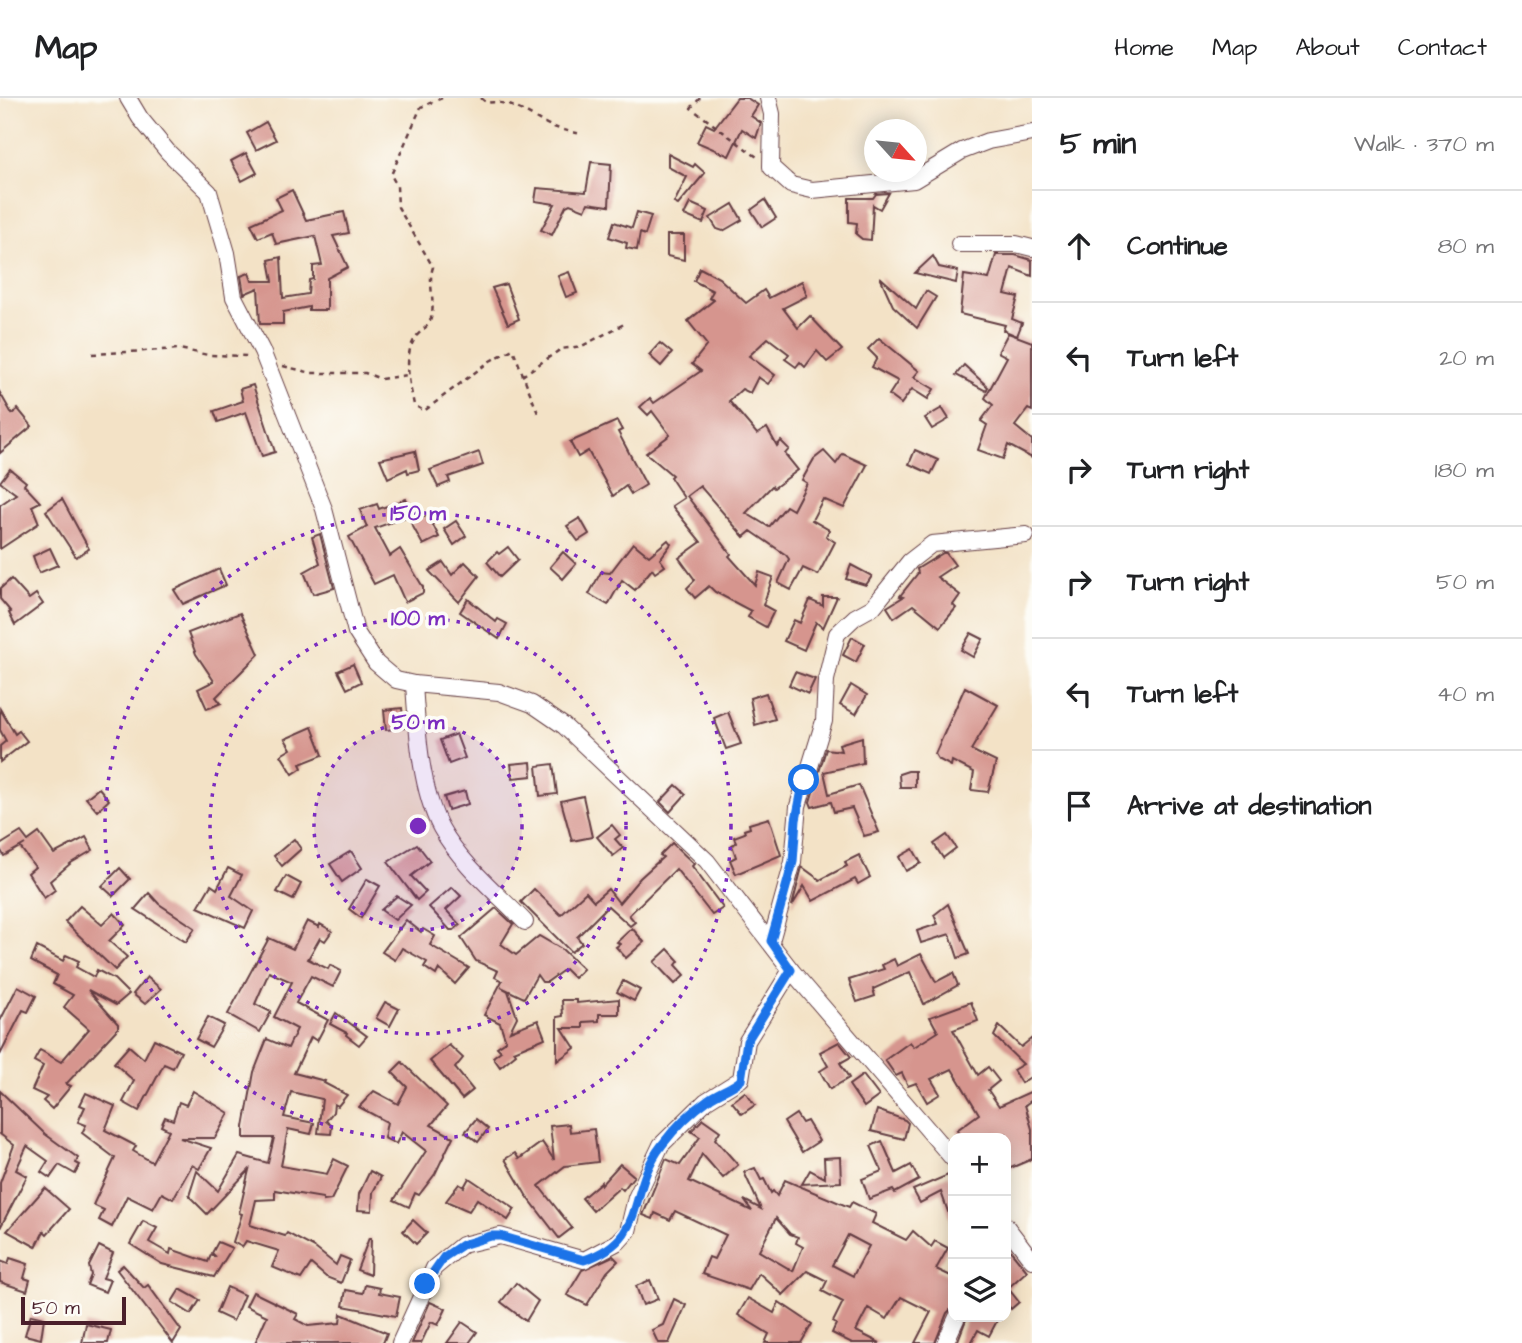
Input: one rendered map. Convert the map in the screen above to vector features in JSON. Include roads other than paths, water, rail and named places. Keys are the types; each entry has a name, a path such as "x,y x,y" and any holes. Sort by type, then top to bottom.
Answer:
{"street":[{"path":"128,98 161,144 209,192 227,253 234,298 262,351 324,509 356,632 387,673 414,684 499,692 550,715 707,862 791,970 948,1153"},
{"path":"768,98 772,114 771,167 790,185 812,190 914,180 962,151 988,141 1032,133"},
{"path":"959,244 1016,244 1032,248"},
{"path":"771,941 793,862 798,806 824,721 827,680 837,634 855,617 873,607 910,561 932,544 1026,535"},
{"path":"414,684 423,766 441,827 461,855 525,922"},
{"path":"400,1343 434,1268 462,1245 500,1236 584,1260 622,1239 630,1227 642,1182 661,1145 706,1101 741,1080 747,1041 791,970"},
{"path":"1011,1233 1032,1260"},
{"path":"945,1343 955,1322"}]}
